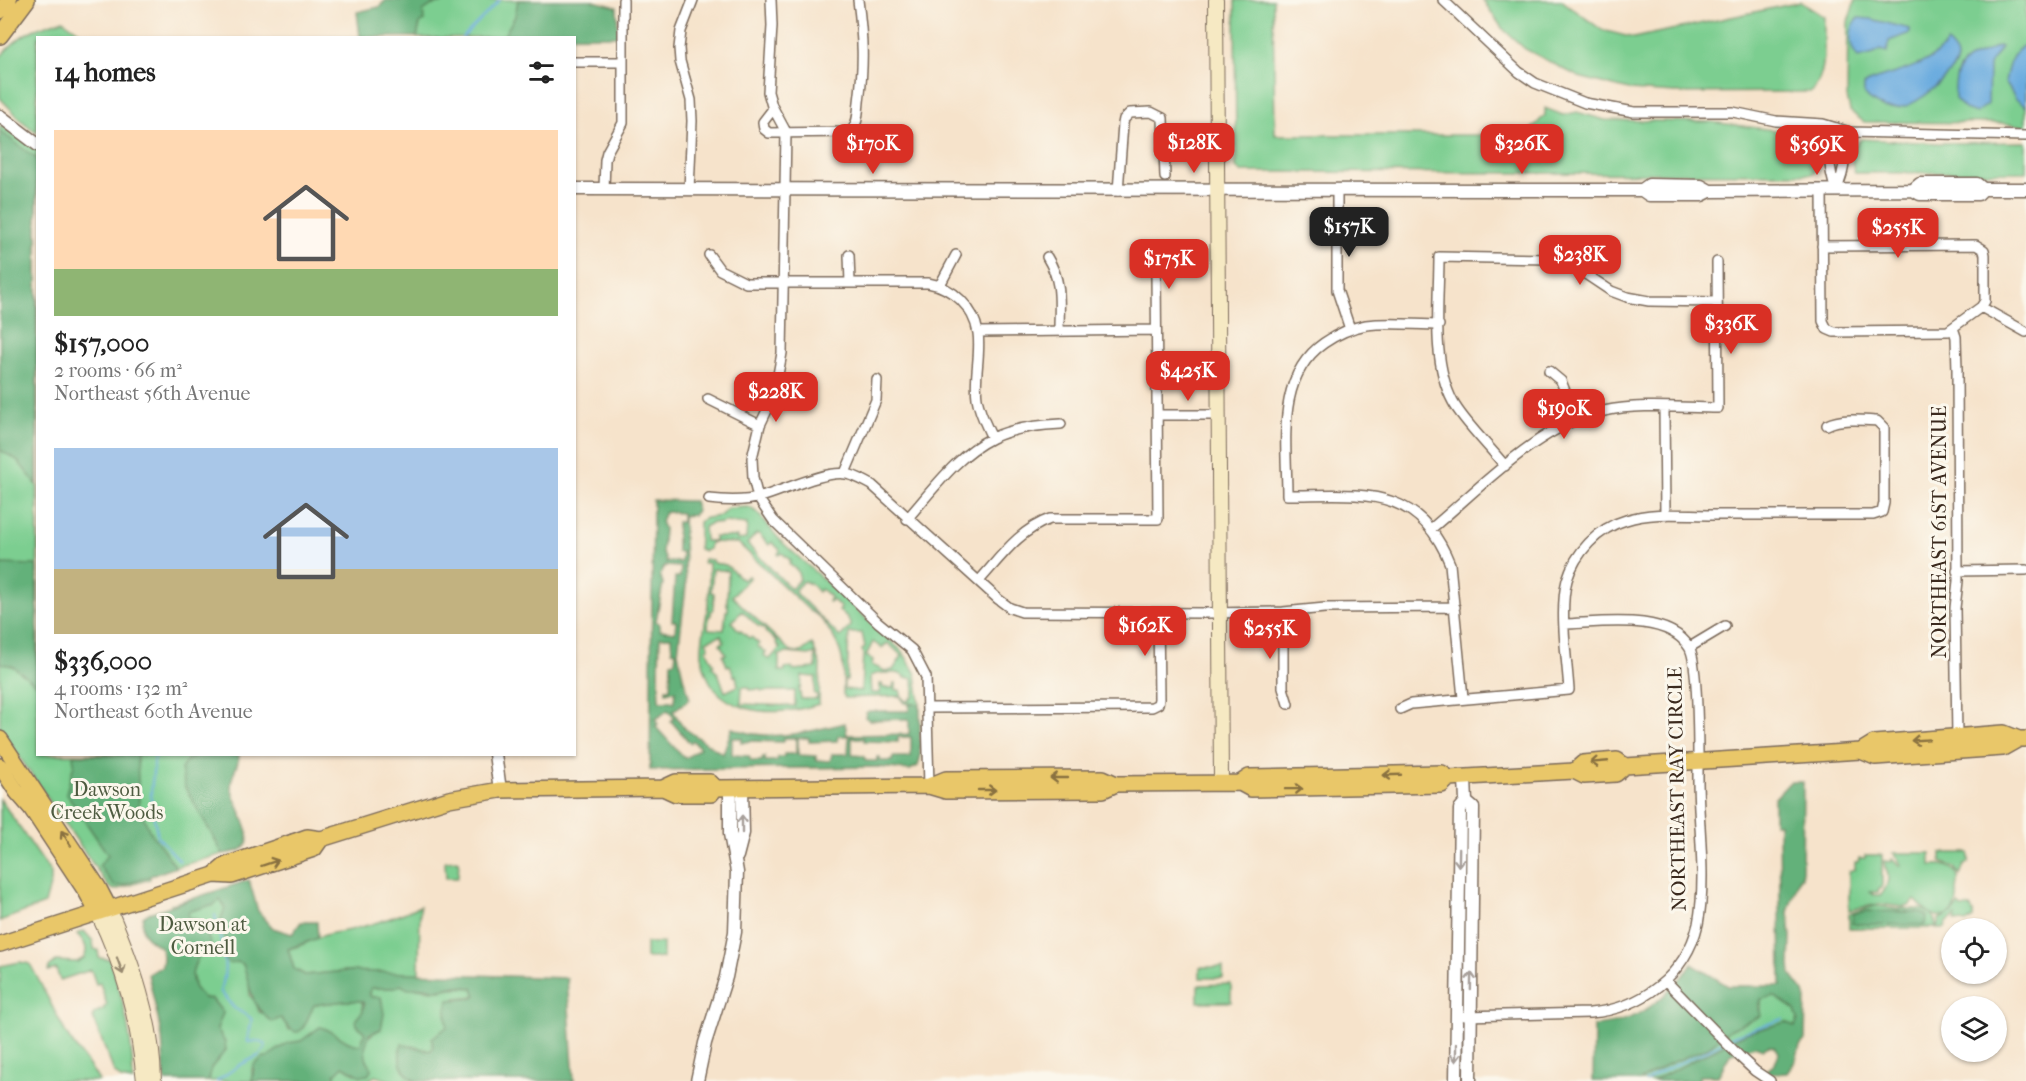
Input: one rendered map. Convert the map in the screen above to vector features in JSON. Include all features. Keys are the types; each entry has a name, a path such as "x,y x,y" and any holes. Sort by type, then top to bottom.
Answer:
{"main road":[{"path":"0,11 9,0"},
{"path":"0,36 27,0"},
{"path":"1216,0 1221,783"},
{"path":"1861,751 1874,743 2004,733 2023,739"},
{"path":"0,739 98,887 113,948 128,989 139,1035 144,1081"},
{"path":"0,944 214,874 226,865 307,837 321,839 449,799 500,790 663,788 676,794 711,794 729,788 929,786 946,791 1103,790 1116,784 1240,783 1249,777 1442,772 1449,778 1465,778 1574,771 1584,776 1616,774 1625,766 1861,751 1875,757 2003,748 2023,739"},
{"path":"0,766 31,808 87,893 103,910 126,950 142,994 153,1053 154,1081"},
{"path":"214,874 232,876 304,853 314,849 321,839"}],"street":[{"path":"604,189 607,152 623,123 623,0"},
{"path":"689,190 692,121 689,90 679,48 681,31 693,0"},
{"path":"771,0 772,26 768,92 773,109 786,132 782,345 777,380 770,404 760,425 752,458 753,478 758,498 772,520 878,622 912,650 926,677 929,786"},
{"path":"773,109 763,122 764,129 769,133 850,132 855,125 863,66 858,0"},
{"path":"1443,0 1519,72 1535,83 1585,103 1634,112 1733,112 1788,123 1823,124 1859,133 2026,136"},
{"path":"576,62 623,62"},
{"path":"1118,191 1123,124 1124,119 1130,113 1150,112 1164,118 1165,177"},
{"path":"0,116 36,143"},
{"path":"1836,190 1844,175 1843,137 1837,128"},
{"path":"576,189 1642,190 1649,195 1702,195 1710,190 1913,189 1920,194 1978,194 1983,189 2026,189"},
{"path":"1337,189 1337,290 1350,329"},
{"path":"1821,190 1823,321 1827,329 1834,332 1948,331 1985,302 1985,255 1980,247 1972,244 1822,246"},
{"path":"708,255 720,270 746,283 928,283 940,285 967,306 978,332 977,398 982,417 992,438"},
{"path":"849,255 850,283"},
{"path":"940,285 956,255"},
{"path":"1590,276 1604,256"},
{"path":"1047,257 1056,271 1059,283 1059,331"},
{"path":"979,581 1021,535 1034,525 1050,519 1158,519 1156,272 1148,257"},
{"path":"1505,466 1454,404 1441,370 1439,257 1552,259 1569,265 1611,291 1627,297 1649,301 1717,302"},
{"path":"1432,528 1531,445 1576,419 1604,411 1628,408 1718,408 1717,262"},
{"path":"1981,307 2026,332"},
{"path":"1439,325 1367,325 1350,329 1319,346 1302,363 1295,377 1287,406 1287,495 1363,495 1383,498 1409,509 1432,528 1450,564 1463,698"},
{"name":"NORTHEAST 61ST AVENUE","path":"1953,328 1956,337 1957,370 1955,608 1957,737"},
{"path":"978,332 1156,330"},
{"path":"1549,372 1561,381 1576,419"},
{"path":"845,473 876,400 877,380"},
{"path":"708,399 760,425"},
{"path":"1664,408 1665,515"},
{"path":"1157,416 1218,415"},
{"path":"1401,709 1411,704 1463,698 1569,690 1564,596 1568,579 1590,543 1609,526 1626,520 1665,515 1873,515 1882,512 1884,428 1877,422 1871,421 1841,421 1827,425"},
{"path":"908,519 952,468 992,438 1022,428 1060,424"},
{"path":"709,499 725,501 758,498 817,478 845,473 872,485 998,599 1010,608 1022,612 1220,613 1283,612 1325,608 1455,607"},
{"path":"1957,571 2026,570"},
{"path":"1283,612 1283,688 1288,704"},
{"path":"927,708 1139,708 1158,704 1158,613"},
{"name":"NORTHEAST RAY CIRCLE","path":"1457,1016 1604,1012 1638,1001 1666,981 1694,936 1699,916 1701,887 1699,762 1694,669 1690,647 1670,630 1653,623 1565,624"},
{"path":"1690,647 1725,626"},
{"path":"495,756 500,790"},
{"path":"1456,1081 1460,809 1466,802 1465,778"},
{"path":"697,1081 705,1043 731,960 736,918 736,860 742,833 729,788"},
{"path":"1466,802 1473,807 1470,1081"},
{"path":"1666,981 1741,1058 1770,1081"}],"green space":[{"path":"386,0 444,0 423,11 424,21 420,23 417,36 360,36 357,12 379,7"},
{"path":"444,0 525,0 512,36 417,36 424,16 423,11 432,5 442,3"},
{"path":"518,0 590,0 617,7 618,36 504,36 515,16"},
{"path":"1235,0 1273,0 1275,135 1526,135 1545,115 1545,108 1563,115 1577,112 1605,120 1711,122 1804,134 1817,137 1820,144 1817,170 1812,174 1241,172 1236,168"},
{"path":"1483,0 1561,0 1602,30 1634,38 1801,2 1824,17 1823,67 1817,85 1811,92 1675,93 1629,90 1579,77 1525,49 1502,28"},
{"path":"1855,0 2026,0 2026,126 2000,123 1864,122 1850,111 1847,97 1848,22"},
{"path":"63,20 86,36 36,36 36,132 0,98 0,57 21,37 43,26"},
{"name":"Dawson Creek Woods","path":"0,125 36,149 36,756 196,756 187,760 185,787 223,854 176,867 152,835 150,879 114,890 108,886 0,729"},
{"path":"0,131 36,158 36,484 17,460 0,450"},
{"path":"1861,139 1938,143 2026,142 2026,172 1855,173 1852,155"},
{"path":"653,500 694,501 697,511 693,515 683,516 686,586 678,652 690,699 673,711 684,728 723,754 732,728 760,735 775,735 845,723 847,735 909,734 909,719 869,720 865,717 866,713 869,711 909,711 909,704 920,704 920,759 918,766 910,770 877,767 650,770","holes":["665,512 682,513 682,522 677,522 677,552 682,552 681,562 666,562 662,553 664,529 661,521","665,566 681,567 680,577 675,577 672,621 676,621 675,632 660,630 660,625 656,621 663,583 660,575","660,637 671,637 672,651 676,652 675,661 671,662 670,689 666,689 666,692 675,691 674,703 659,701","668,710 674,718 671,721 690,743 693,741 700,748 686,758 682,756 655,726 658,724 655,720","838,736 849,736 848,754 832,754 830,761 816,760 816,756 798,755 798,738 809,738 809,742 837,741","898,737 911,737 911,757 893,757 892,761 880,761 880,757 877,757 877,761 866,761 864,756 852,755 852,738 864,738 864,741 898,742","732,738 742,738 742,743 750,741 783,742 783,738 796,738 796,754 784,754 784,757 778,757 777,761 765,761 765,757 762,761 751,761 749,756 732,755"]},
{"path":"748,507 756,512 783,543 903,652 916,674 920,704 905,703 900,696 845,698 843,694 843,667 840,652 833,636 820,618 738,543 710,542 709,549 704,551 699,549 699,522 706,518 720,516 728,508","holes":["724,522 747,524 746,539 714,537 714,541 705,541 704,527 711,523","756,534 759,534 769,545 772,542 780,550 778,554 782,553 791,561 789,564 797,570 800,579 791,589 747,544","803,581 811,584 818,592 821,589 830,597 828,601 832,599 841,608 839,611 847,617 851,626 840,637 794,591","849,633 862,633 865,647 862,650 861,691 844,689 844,680 847,680","873,642 882,648 888,643 902,656 893,670 885,671 872,665 873,660 866,656","879,673 897,673 905,678 913,678 914,693 910,701 902,698 900,690 896,690 896,683 893,688 883,688 880,684 880,693 871,693 870,676"]},
{"path":"704,559 712,560 713,563 726,565 743,580 750,577 732,596 791,652 801,652 812,644 820,664 819,704 801,709 763,711 746,708 730,701 716,690 707,675 702,655 709,579 709,563 703,563","holes":["713,569 728,571 728,611 726,611 724,630 708,629 709,616 713,610 714,593 711,592","742,611 777,641 780,648 769,660 764,655 766,652 757,646 759,644 739,631 732,622","721,635 724,642 720,644 726,654 723,655 727,666 730,665 734,676 736,675 738,686 725,692 719,675 712,666 714,665 706,649 709,648 706,641","815,653 816,668 793,670 785,668 785,671 779,671 779,655","802,676 816,677 814,694 817,694 817,699 801,699 799,688 801,688","742,687 761,691 795,691 795,706 741,704"]},
{"path":"0,564 36,565 36,684 12,666 0,663"},
{"path":"73,756 137,756 139,806 149,830 176,867 124,885 114,886 99,866 108,855 66,793 74,764"},
{"path":"196,756 239,756 231,786 247,829 246,845 241,850 223,854 185,787 181,769 187,760"},
{"path":"1790,782 1803,782 1802,877 1800,877 1788,912 1791,935 1791,975 1804,992 1806,999 1805,1040 1800,1046 1796,1060 1787,1073 1767,1074 1766,1071 1775,1064 1779,1053 1774,1047 1769,1046 1763,1049 1755,1046 1731,1053 1718,1076 1699,1076 1699,1081 1653,1081 1746,1033 1786,1022 1795,1027 1798,1019 1795,1010 1774,996 1761,999 1759,1008 1761,1016 1729,1030 1709,1047 1667,1065 1639,1081 1593,1081 1594,1026 1625,1020 1651,1006 1692,964 1728,986 1781,986 1779,824 1774,824 1774,799"},
{"path":"0,799 51,873 51,882 45,904 0,921"},
{"path":"1894,853 1931,853 1931,866 1942,865 1954,870 1958,881 1957,901 1952,913 1943,916 1933,915 1915,900 1909,906 1904,907 1879,904 1849,910 1849,871 1855,869 1855,862 1858,862 1859,858 1865,858 1865,855 1882,855 1882,888 1879,888 1878,892 1870,892 1874,895 1881,895 1888,878 1884,861 1891,862 1892,859 1899,866 1901,865"},
{"path":"1941,853 1969,853 1969,862 1964,865 1960,876 1954,867 1941,862"},
{"path":"459,861 457,878 446,878 445,862"},
{"name":"Dawson at Cornell","path":"249,880 258,911 273,928 292,934 301,922 317,922 318,938 288,949 294,969 305,975 347,971 567,978 574,1081 416,1081 401,1066 402,1044 430,1051 433,1048 432,1038 447,1027 446,1009 449,1000 476,996 473,988 457,986 437,990 424,987 408,989 401,985 392,988 371,988 369,993 371,997 381,997 384,1014 381,1029 369,1034 365,1048 366,1058 372,1069 368,1075 361,1076 343,1066 335,1074 335,1081 252,1081 254,1065 264,1057 288,1043 301,1041 320,1027 350,1043 361,1045 365,1033 357,1025 356,1019 363,1011 364,1004 362,1001 345,1001 314,1005 304,1026 297,1032 293,1031 281,1018 272,1022 255,1003 243,964 237,962 230,964 226,961 225,936 220,922 225,907 220,900 212,906 189,911 188,917 201,921 211,944 211,953 201,953 197,960 192,973 193,982 203,998 212,999 223,1013 217,1029 225,1042 226,1050 211,1068 209,1081 165,1081 162,1037 148,974 162,966 163,957 161,948 149,939 142,929 143,917"},
{"name":"Dawson at Cornell","path":"207,897 215,901 225,901 237,962 243,964 249,982 250,996 256,1002 259,1012 281,1017 289,1030 303,1028 314,1005 362,1001 363,1011 357,1025 365,1033 361,1045 350,1043 320,1027 301,1041 288,1043 252,1068 252,1081 209,1081 211,1068 226,1050 216,1029 223,1013 212,999 203,998 194,987 193,976 170,975 171,904"},
{"path":"1959,905 1962,908 1970,907 1973,918 1956,918 1956,916 1941,918 1953,913"},
{"path":"420,906 419,974 347,971 305,975 294,969 288,949 326,935 379,922"},
{"path":"1876,906 1923,910 1932,915 1936,928 1849,928 1849,913"},
{"path":"1866,911 1919,912 1927,916 1926,925 1852,924 1853,914"},
{"path":"1941,918 1941,928 1937,928"},
{"path":"84,931 93,941 94,949 98,950 99,958 109,959 114,974 129,1034 133,1081 121,1079 114,1072 93,1018 94,1013 104,1009 107,1005 100,983 96,984 91,970 60,980 56,969 48,971 56,961 77,962 84,958 85,945 77,934"},
{"path":"646,943 663,943 663,958 646,958"},
{"path":"20,962 30,964 67,1035 99,1081 0,1081 0,966"},
{"path":"1200,967 1223,967 1223,978 1200,978"},
{"path":"1231,984 1231,1002 1198,1002 1198,985"},
{"path":"398,985 436,990 473,988 476,996 456,998 447,1004 447,1027 432,1038 433,1048 430,1051 413,1046 400,1049 402,1068 416,1081 392,1081 375,1076 367,1081 335,1081 335,1074 343,1066 355,1074 370,1064 365,1058 365,1042 369,1036 381,1029 382,1001 377,997 370,997 371,988 392,988"},
{"path":"1774,996 1795,1010 1798,1019 1795,1027 1786,1022 1746,1033 1653,1081 1639,1081 1667,1065 1709,1047 1729,1030 1749,1021 1761,1012 1761,999"}],"water":[{"path":"1858,18 1910,29 1910,33 1889,41 1887,52 1881,50 1858,58 1852,48 1850,38 1852,28"},
{"path":"1947,43 1956,54 1956,64 1936,87 1916,101 1906,106 1885,107 1874,103 1864,94 1864,86 1868,82 1911,68 1931,58"},
{"path":"2026,44 2026,107 2016,99 2005,82 2011,60"},
{"path":"1998,46 2001,47 1989,65 1988,104 1976,113 1965,109 1955,99 1955,86 1960,69 1970,59"}],"waterway":[{"path":"464,36 500,0"},
{"path":"155,756 151,793 158,837 180,861"},
{"path":"215,915 225,964 220,991 234,1008 251,1018 248,1042 257,1041 265,1044 260,1055 238,1066 217,1081"},
{"path":"1727,1039 1783,1019"},
{"path":"1646,1081 1722,1042"}]}
